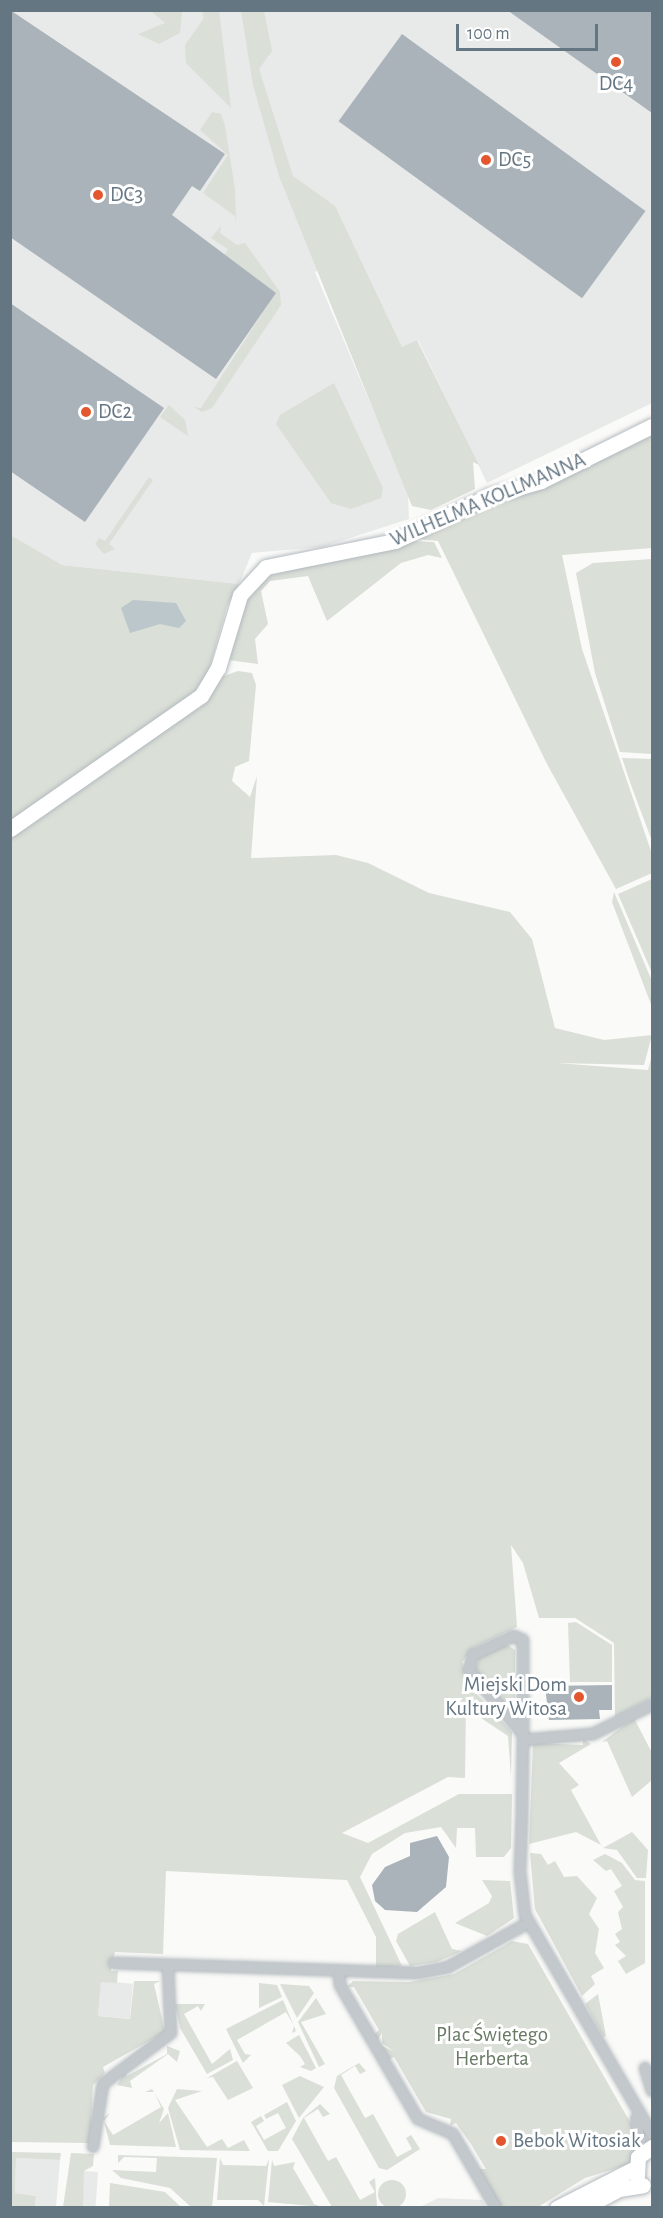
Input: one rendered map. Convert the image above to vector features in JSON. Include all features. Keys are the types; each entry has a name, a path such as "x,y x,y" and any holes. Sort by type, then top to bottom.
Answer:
{"street":[{"name":"WILHELMA KOLLMANNA","path":"10,829 201,696 220,660 237,601 261,571 389,543 462,508 541,481 652,426"},
{"path":"522,1736 469,1670 473,1655 514,1636 523,1640 522,1736 520,1872 528,1923 627,2097 652,2134"},
{"path":"522,1736 593,1734 652,1705"},
{"path":"114,1963 168,1967 339,1972 440,1969 528,1923"},
{"path":"93,2147 103,2084 171,2033 164,1979 168,1967"},
{"path":"339,1972 340,1985 418,2119 453,2134 496,2208"},
{"path":"645,2068 652,2091"},
{"path":"557,2208 635,2168 647,2150 627,2097"},
{"path":"635,2168 648,2187"},
{"path":"583,2208 619,2189 648,2187"}],"shaded area":[{"path":"10,11 652,11 652,403 487,483 418,340 402,347 357,253 315,272 408,493 409,519 322,547 252,553 239,584 62,565 40,555 11,536"},
{"path":"133,600 176,603 186,621 179,628 160,624 130,633 121,608"},
{"path":"101,1981 133,1984 130,2019 98,2016"},
{"path":"16,2158 60,2160 56,2207 35,2207 36,2196 15,2193"},
{"path":"84,2171 98,2172 95,2208 81,2208"},
{"path":"438,2198 482,2200 486,2207 418,2208"}],"green space":[{"path":"151,11 182,11 180,33 159,44 138,34 165,23"},
{"path":"202,11 219,11 231,108 186,63 185,45 204,18"},
{"path":"241,11 264,11 272,51 259,69 293,176 335,206 402,347 417,340 479,465 473,462 475,489 431,510 412,506 279,176 253,85"},
{"path":"212,112 221,114 225,126 235,189 236,224 235,216 203,193 228,155 200,130"},
{"path":"221,226 220,233 237,245 245,243 280,292 281,305 212,408 202,412 194,407 201,408 275,294 223,257 228,249 211,238"},
{"path":"334,383 383,488 381,498 351,509 331,503 276,424 280,415"},
{"path":"169,405 185,420 188,436 160,417"},
{"path":"652,434 652,548 562,555 582,649 652,854 652,873 616,889 547,764 438,541 416,539 495,500 536,491"},
{"path":"149,477 153,480 109,544 115,549 104,554 95,544 99,538 105,541"},
{"path":"10,535 62,565 239,584 227,606 209,670 196,692 10,822"},
{"path":"412,541 434,542 442,558 428,555 401,563 327,621 308,576 270,581 261,591 268,624 255,639 258,664 228,660 246,597 264,577"},
{"path":"652,559 652,754 620,752 595,673 576,573 593,563"},
{"path":"238,671 252,673 256,685 249,761 235,767 232,781 250,797 257,776 251,858 336,855 368,863 429,893 510,912 532,939 555,1028 604,1040 652,1035 644,1065 557,1063 648,1070 652,1055 652,1698 615,1717 614,1643 575,1618 539,1618 523,1563 511,1545 517,1627 473,1648 462,1662 471,1688 512,1732 511,1777 508,1736 481,1718 480,1704 466,1704 465,1778 448,1777 342,1833 368,1843 459,1794 512,1794 511,1848 504,1857 476,1857 475,1828 457,1828 456,1848 441,1827 405,1833 372,1854 360,1877 402,1966 391,1967 376,1967 376,1937 347,1880 166,1871 163,1954 115,1952 111,1971 118,1971 117,1983 101,1982 98,2016 130,2019 134,1981 160,1981 154,1984 165,2032 103,2067 105,2073 93,2085 90,2143 11,2142 11,835 189,714 221,677"},
{"path":"622,758 652,759 652,841 631,785"},
{"path":"652,879 652,973 618,894"},
{"path":"614,892 652,981 652,1007 612,902"},
{"path":"576,1622 612,1645 612,1682 570,1682 568,1623"},
{"path":"506,1644 515,1650 515,1718 475,1669 481,1654"},
{"path":"634,1718 652,1753 652,1780 632,1797 607,1741 602,1742"},
{"path":"583,1739 591,1744 559,1763 579,1785 571,1790 601,1845 576,1832 529,1844 533,1743 583,1745"},
{"path":"632,1832 648,1850 646,1878 637,1878 617,1850 603,1848"},
{"path":"530,1853 541,1854 548,1865 555,1861 564,1877 577,1876 597,1898 589,1914 599,1929 595,1953 604,1968 591,1976 595,1984 582,1996 535,1909"},
{"path":"605,1854 622,1863 635,1880 645,1881 645,1963 626,1974 618,1961 626,1956 615,1945 620,1942 615,1934 622,1929 618,1912 623,1907 614,1891 622,1886 611,1869 606,1871 593,1860"},
{"path":"482,1880 510,1881 514,1918 487,1936 455,1923 489,1903 492,1896"},
{"path":"435,1912 452,1949 462,1951 437,1962 410,1966 396,1941 398,1934"},
{"name":"Plac Świętego Herberta","path":"512,1941 528,1944 641,2141 630,2164 585,2178 538,2207 501,2207 477,2169 486,2169 471,2144 456,2123 450,2126 451,2119 426,2112 394,2057 388,2060 380,2045 393,2051 382,2043 382,2033 377,2041 374,2035 379,2030 354,1987 347,1987 353,1981 410,1982 454,1974"},
{"path":"259,1983 277,1985 282,1997 259,2008"},
{"path":"280,1984 309,1986 314,1993 297,2018"},
{"path":"598,1994 606,2036 603,2037 585,2004"},
{"path":"316,1998 326,2014 301,2022 325,2064 319,2067 298,2022"},
{"path":"283,2000 294,2025 286,2012 237,2040 245,2054 251,2055 243,2063 226,2029"},
{"path":"175,2004 205,2004 201,2011 198,2006 184,2014 212,2064 230,2049 233,2060 207,2074 180,2028"},
{"path":"299,2035 316,2068 311,2071 300,2067 305,2064 286,2043"},
{"path":"167,2046 180,2051 177,2062 168,2054 130,2081 132,2088 117,2085 125,2072 127,2076 167,2054"},
{"path":"237,2061 253,2088 228,2100 213,2077 207,2078"},
{"path":"359,2063 366,2071 360,2074 355,2066 341,2075 365,2118 373,2114 397,2157 412,2149 406,2138 411,2135 420,2149 387,2170 379,2168 334,2088 337,2076"},
{"path":"300,2076 324,2087 299,2118 282,2085"},
{"path":"177,2089 202,2091 175,2100 207,2147 222,2139 228,2148 244,2140 250,2151 180,2150 168,2108"},
{"path":"155,2094 164,2109 159,2123 168,2113 176,2147 110,2145 103,2118 110,2113 104,2121 113,2135 161,2107"},
{"path":"287,2102 296,2121 278,2151 268,2151 251,2122 261,2116 264,2121 256,2126 264,2140 286,2128 278,2113 266,2119 264,2115"},
{"path":"320,2104 330,2114 323,2117 318,2109 304,2118 328,2161 336,2157 360,2200 375,2192 369,2182 375,2178 377,2207 332,2207 292,2139 303,2118"},
{"path":"11,2152 61,2153 60,2160 16,2158 15,2193 36,2196 35,2207 11,2207"},
{"path":"71,2153 94,2154 93,2166 84,2171 83,2207 63,2207"},
{"path":"118,2155 217,2158 212,2207 191,2207 170,2188 121,2178 112,2170 156,2172 157,2158 124,2157 118,2163"},
{"path":"220,2158 223,2165 266,2166 269,2159 264,2206 258,2200 217,2200"},
{"path":"272,2160 274,2166 295,2162 293,2168 314,2204 322,2207 268,2202"},
{"path":"392,2180 402,2184 406,2194 402,2204 392,2208 382,2204 378,2194 382,2184"},
{"path":"110,2183 165,2192 181,2207 109,2207"}],"building":[{"name":"DC3","path":"10,10 225,154 200,191 192,186 172,215 276,293 216,379 10,237"},
{"name":"DC4","path":"507,10 652,10 652,113"},
{"name":"DC5","path":"402,34 646,211 582,298 339,121"},
{"name":"DC2","path":"10,303 164,408 85,522 10,471"},
{"name":"Miejski Dom Kultury Witosa","path":"612,1685 612,1710 599,1710 600,1719 549,1720 545,1686"},
{"path":"437,1836 449,1857 446,1887 417,1912 385,1910 375,1901 372,1885 385,1867 410,1856 410,1843"}],"place":[{"name":"DC4","path":"616,62"},
{"name":"DC5","path":"486,160"},
{"name":"DC3","path":"98,195"},
{"name":"DC2","path":"86,412"},
{"name":"Miejski Dom Kultury Witosa","path":"579,1697"},
{"name":"Bebok Witosiak","path":"501,2141"}]}
